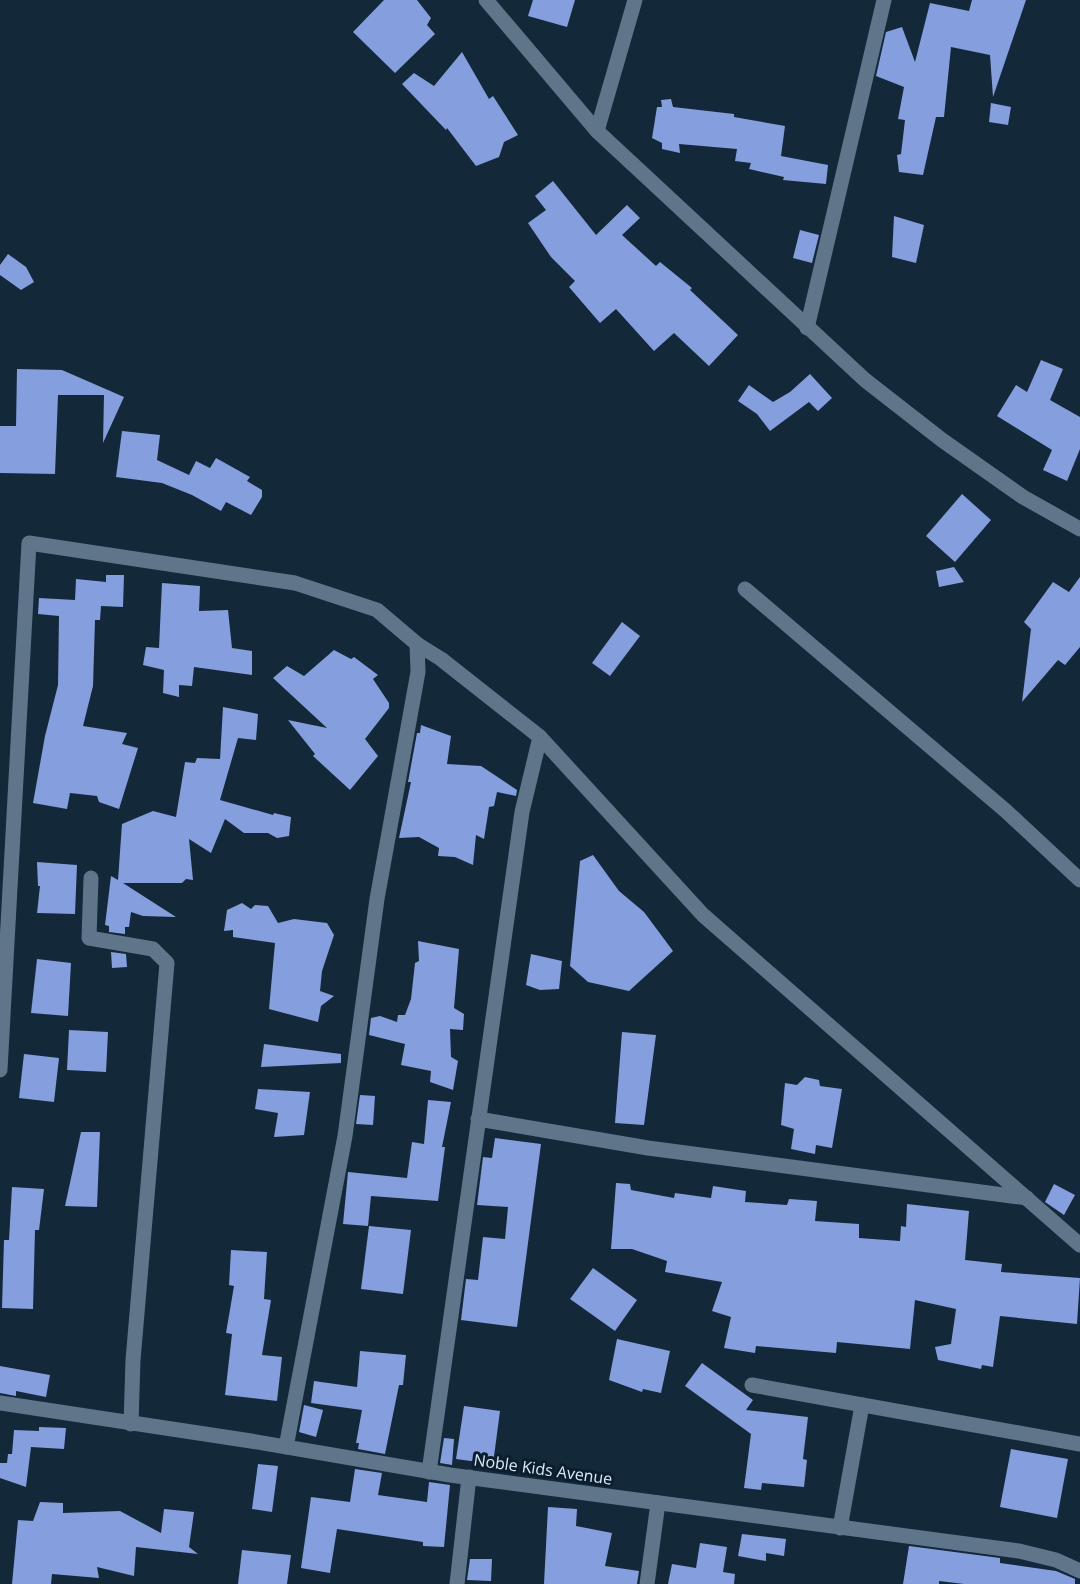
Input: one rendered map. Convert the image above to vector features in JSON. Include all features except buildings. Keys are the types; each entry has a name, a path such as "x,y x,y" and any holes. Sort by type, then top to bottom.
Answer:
{"street":[{"path":"486,0 597,131 865,380 942,440 1023,497 1080,529"},
{"path":"597,131 635,0"},
{"path":"807,328 884,0"},
{"path":"0,1070 5,886 29,543 295,583 377,610 417,644 441,659 540,737 703,915 1080,1245"},
{"path":"745,589 1006,811 1080,880"},
{"path":"286,1447 345,1136 377,899 418,672 417,644"},
{"path":"429,1472 522,812 540,737"},
{"path":"91,878 89,938 153,949 167,963 133,1360 131,1424"},
{"path":"478,1119 648,1148 1027,1198"},
{"path":"752,1385 1080,1444"},
{"name":"Noble Kids Avenue","path":"0,1403 469,1478 1019,1551 1056,1560 1080,1571"},
{"path":"840,1527 862,1405"},
{"path":"457,1584 469,1478"},
{"path":"647,1584 658,1503"}]}
